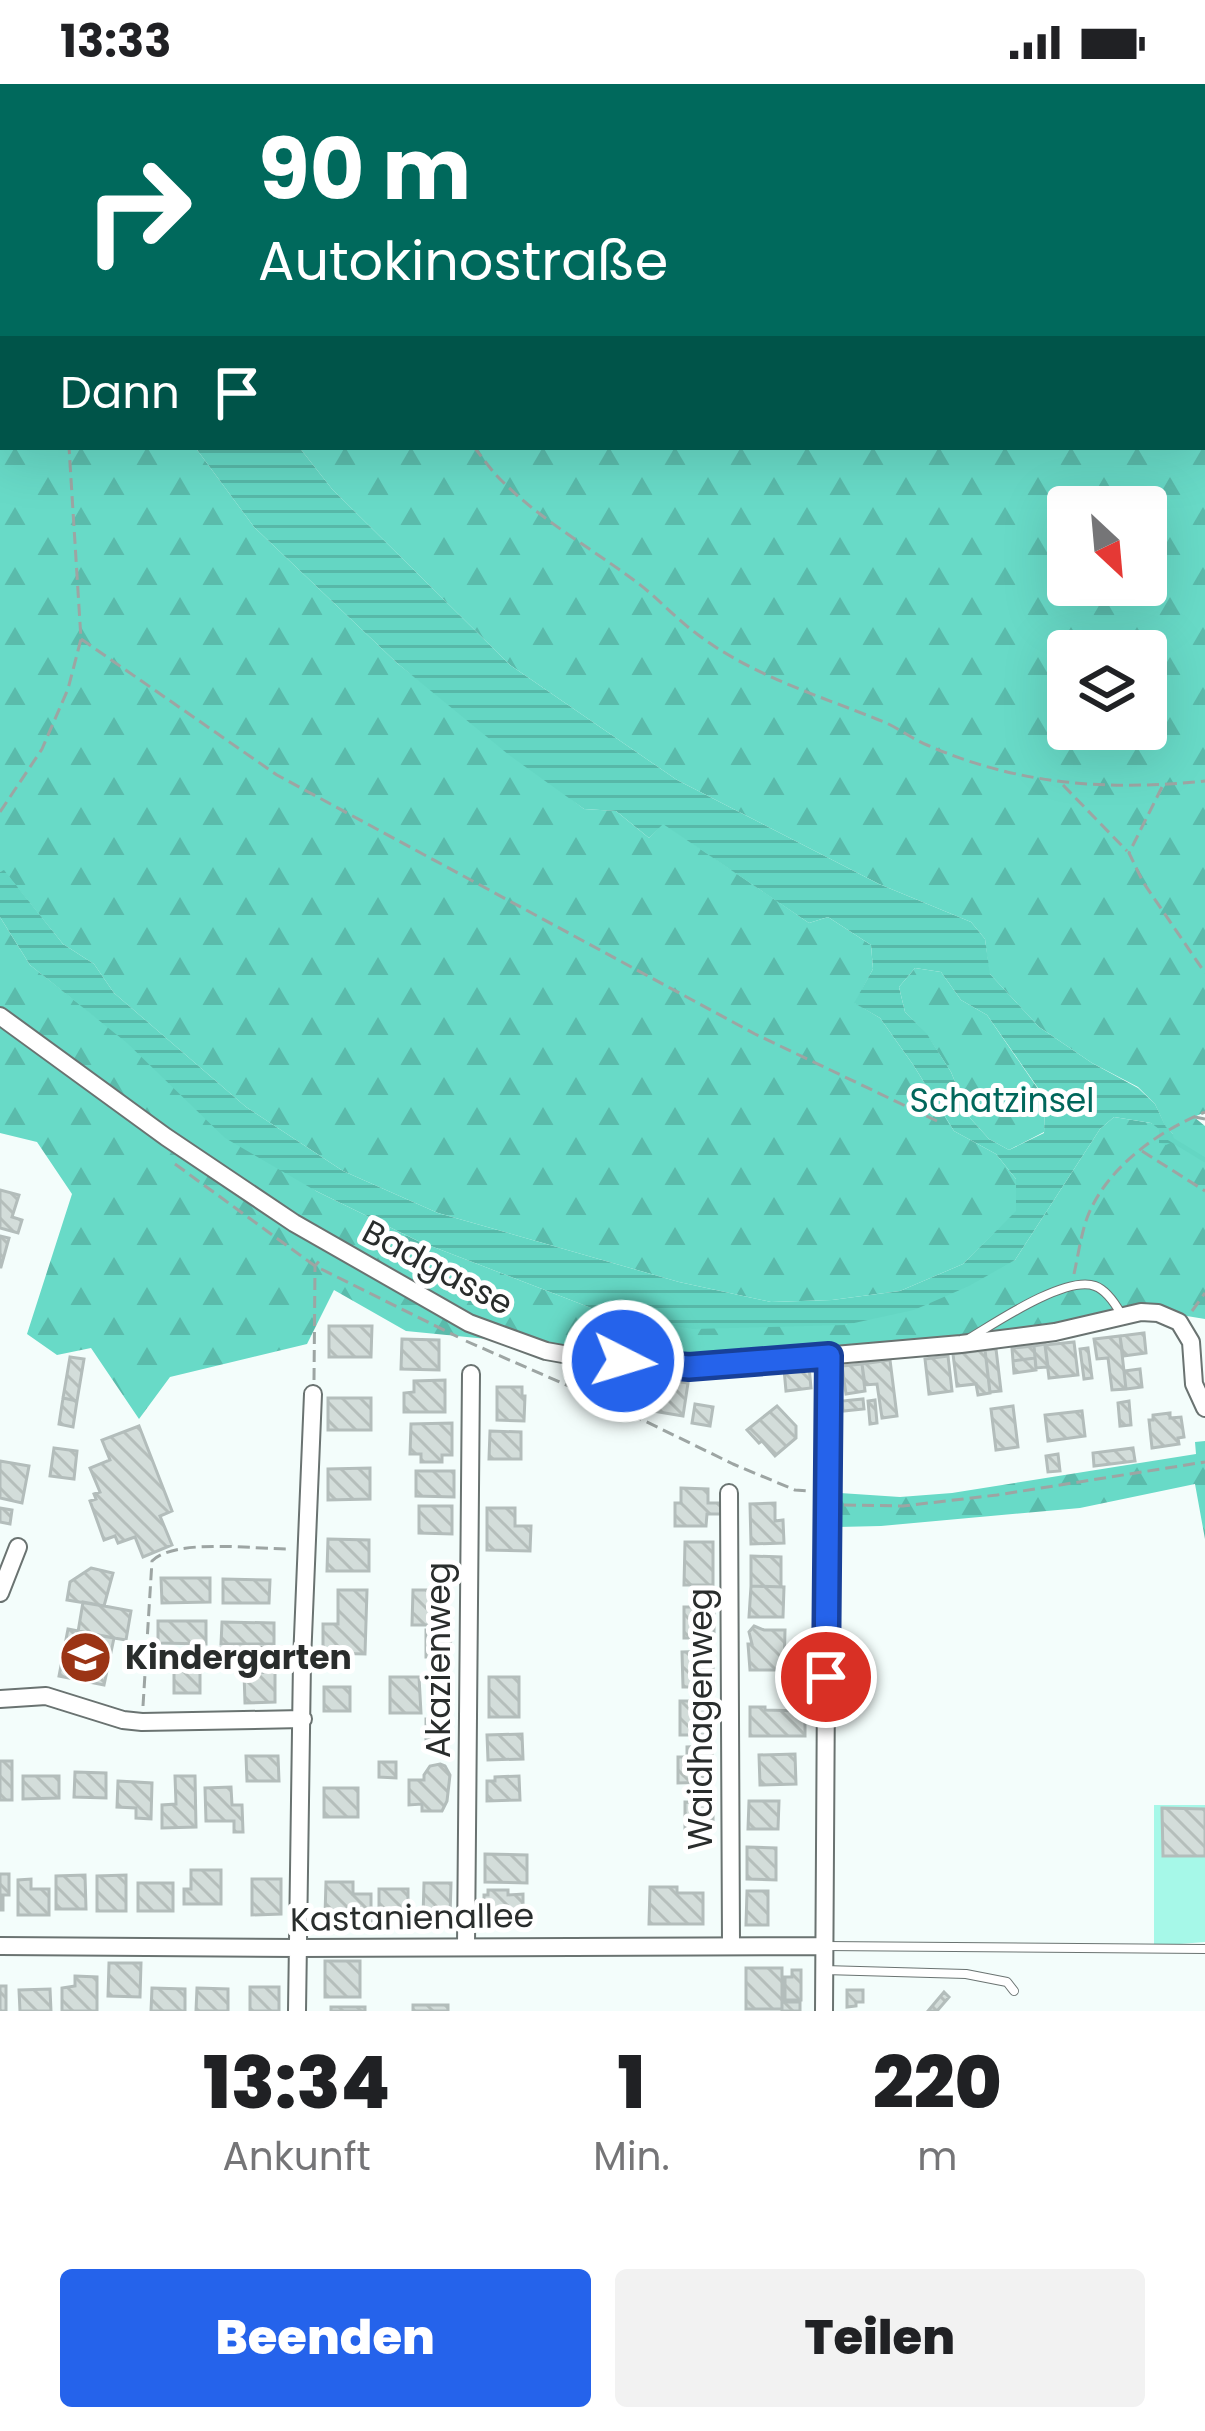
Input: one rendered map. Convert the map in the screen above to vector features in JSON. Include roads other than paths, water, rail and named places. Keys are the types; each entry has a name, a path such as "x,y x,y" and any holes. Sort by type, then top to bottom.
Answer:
{"street":[{"name":"Badgasse","path":"0,1016 166,1137 294,1222 469,1323 546,1351 689,1367 961,1344 1158,1313 1180,1322 1191,1342 1194,1384 1205,1408"},
{"path":"824,2011 829,1356"},
{"name":"Akazienweg","path":"466,1946 471,1375"},
{"path":"297,2011 303,1647 314,1394"},
{"name":"Waidhagenweg","path":"729,1493 731,1944"},
{"path":"0,1593 18,1547"},
{"path":"0,1699 46,1696 142,1722 303,1719"},
{"name":"Kastanienallee","path":"0,1946 824,1946"}],"lane":[{"path":"961,1344 1071,1285 1095,1286 1122,1316"},
{"path":"824,1946 1205,1949"},
{"path":"824,1970 967,1974 1007,1982 1014,1991"}],"waterway":[{"path":"1169,1138 1205,1160"}],"place":[{"name":"Kindergarten","path":"86,1657"}],"park label":[{"name":"Schatzinsel","path":"1002,1100"}]}
